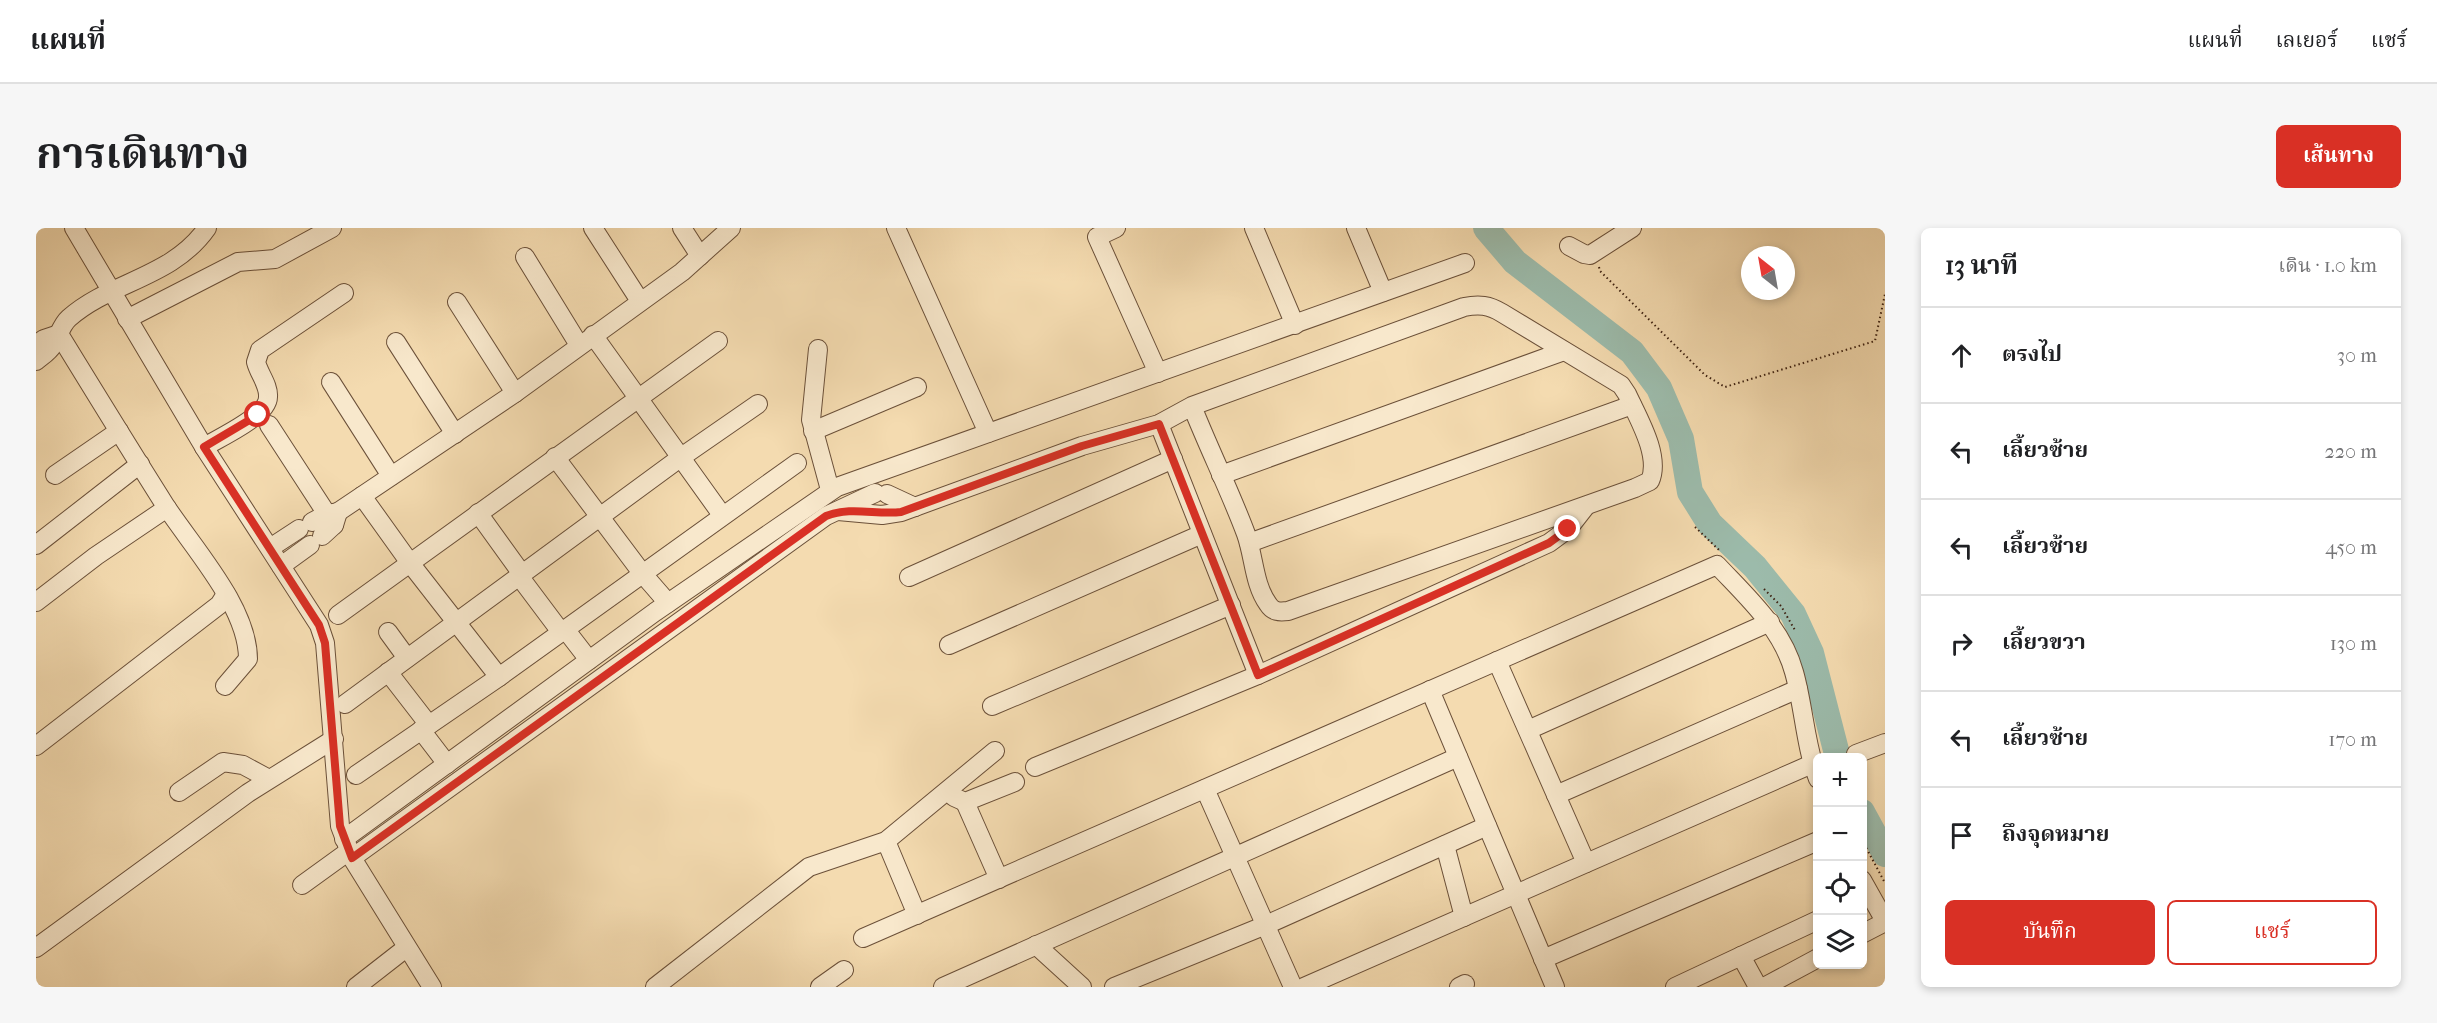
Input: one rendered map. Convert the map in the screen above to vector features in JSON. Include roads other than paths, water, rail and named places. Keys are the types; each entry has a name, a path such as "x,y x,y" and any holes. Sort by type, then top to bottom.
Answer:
{"street":[{"path":"76,228 111,292 204,447 319,625 325,643 340,826 348,849 406,948 432,987"},
{"path":"36,361 47,352 63,324 70,317 186,252 207,228"},
{"path":"127,319 238,262 275,259 332,228"},
{"path":"593,228 640,302"},
{"path":"682,228 700,256"},
{"path":"281,566 320,526 515,393 640,302 700,256 731,228"},
{"path":"896,228 988,433"},
{"path":"1116,228 1097,237 1158,373"},
{"path":"1254,228 1294,325"},
{"path":"1356,228 1383,292"},
{"path":"1569,246 1584,254 1597,252 1632,228"},
{"path":"525,257 586,340 638,397 722,515"},
{"path":"302,885 348,849 447,764 668,603 830,490 1465,263"},
{"path":"204,447 258,415 266,406 267,388 256,362 260,350 344,293"},
{"path":"457,302 515,393"},
{"path":"838,511 882,514 901,512 1082,446 1159,424 1192,406 1477,304 1491,306 1621,385 1654,457 1655,471 1650,481 1586,506 1288,611 1278,612 1270,608 1262,595 1249,543 1192,406"},
{"path":"36,344 59,334"},
{"path":"59,334 167,508 226,594 241,620 248,659 225,686"},
{"path":"338,615 718,341"},
{"path":"396,342 455,434"},
{"path":"818,349 811,420 830,490"},
{"path":"1221,475 1564,351"},
{"path":"331,382 392,476"},
{"path":"813,431 917,387"},
{"path":"345,704 680,458 758,404"},
{"path":"1249,543 1632,405"},
{"path":"1159,424 1258,675"},
{"path":"269,425 320,526"},
{"path":"55,475 119,431"},
{"path":"555,457 642,573 668,603"},
{"path":"909,577 1173,459"},
{"path":"356,775 499,677 797,463"},
{"path":"36,545 140,464"},
{"path":"348,849 826,516 881,494 915,507"},
{"path":"362,496 410,563 499,677"},
{"path":"1035,767 1258,675 1549,543 1568,529 1586,506"},
{"path":"36,602 96,556 167,508"},
{"path":"478,513 520,575 589,660"},
{"path":"270,548 320,526"},
{"path":"949,645 1202,534"},
{"path":"863,938 1717,564 1770,622 1794,670 1813,762"},
{"path":"36,746 219,605 226,594"},
{"path":"992,706 1230,605"},
{"path":"1528,730 1770,622"},
{"path":"388,632 407,658"},
{"path":"1497,661 1586,863"},
{"path":"388,672 447,764"},
{"path":"1430,690 1555,987"},
{"path":"1556,795 1798,690"},
{"path":"36,948 269,779 334,738"},
{"path":"1858,753 1885,742"},
{"path":"655,987 809,867 886,841 995,751"},
{"path":"943,987 1458,757"},
{"path":"179,792 223,762 243,765 269,779"},
{"path":"1304,987 1586,863 1813,773"},
{"path":"965,802 1015,782"},
{"path":"1205,789 1293,987"},
{"path":"944,793 965,802 999,879"},
{"path":"1114,987 1266,925 1487,826"},
{"path":"886,841 917,915"},
{"path":"1543,959 1813,843"},
{"path":"1445,845 1464,917"},
{"path":"1867,895 1885,921 1867,932"},
{"path":"1675,987 1813,922"},
{"path":"1036,945 1082,987"},
{"path":"356,987 406,948"},
{"path":"1741,956 1758,987"},
{"path":"1764,987 1813,961"},
{"path":"820,987 844,970"}],"waterway":[{"path":"1486,228 1515,262 1632,352 1659,388 1681,439 1690,492 1710,524 1755,567 1793,614 1811,653 1837,753"},
{"path":"1867,821 1885,854"}]}
